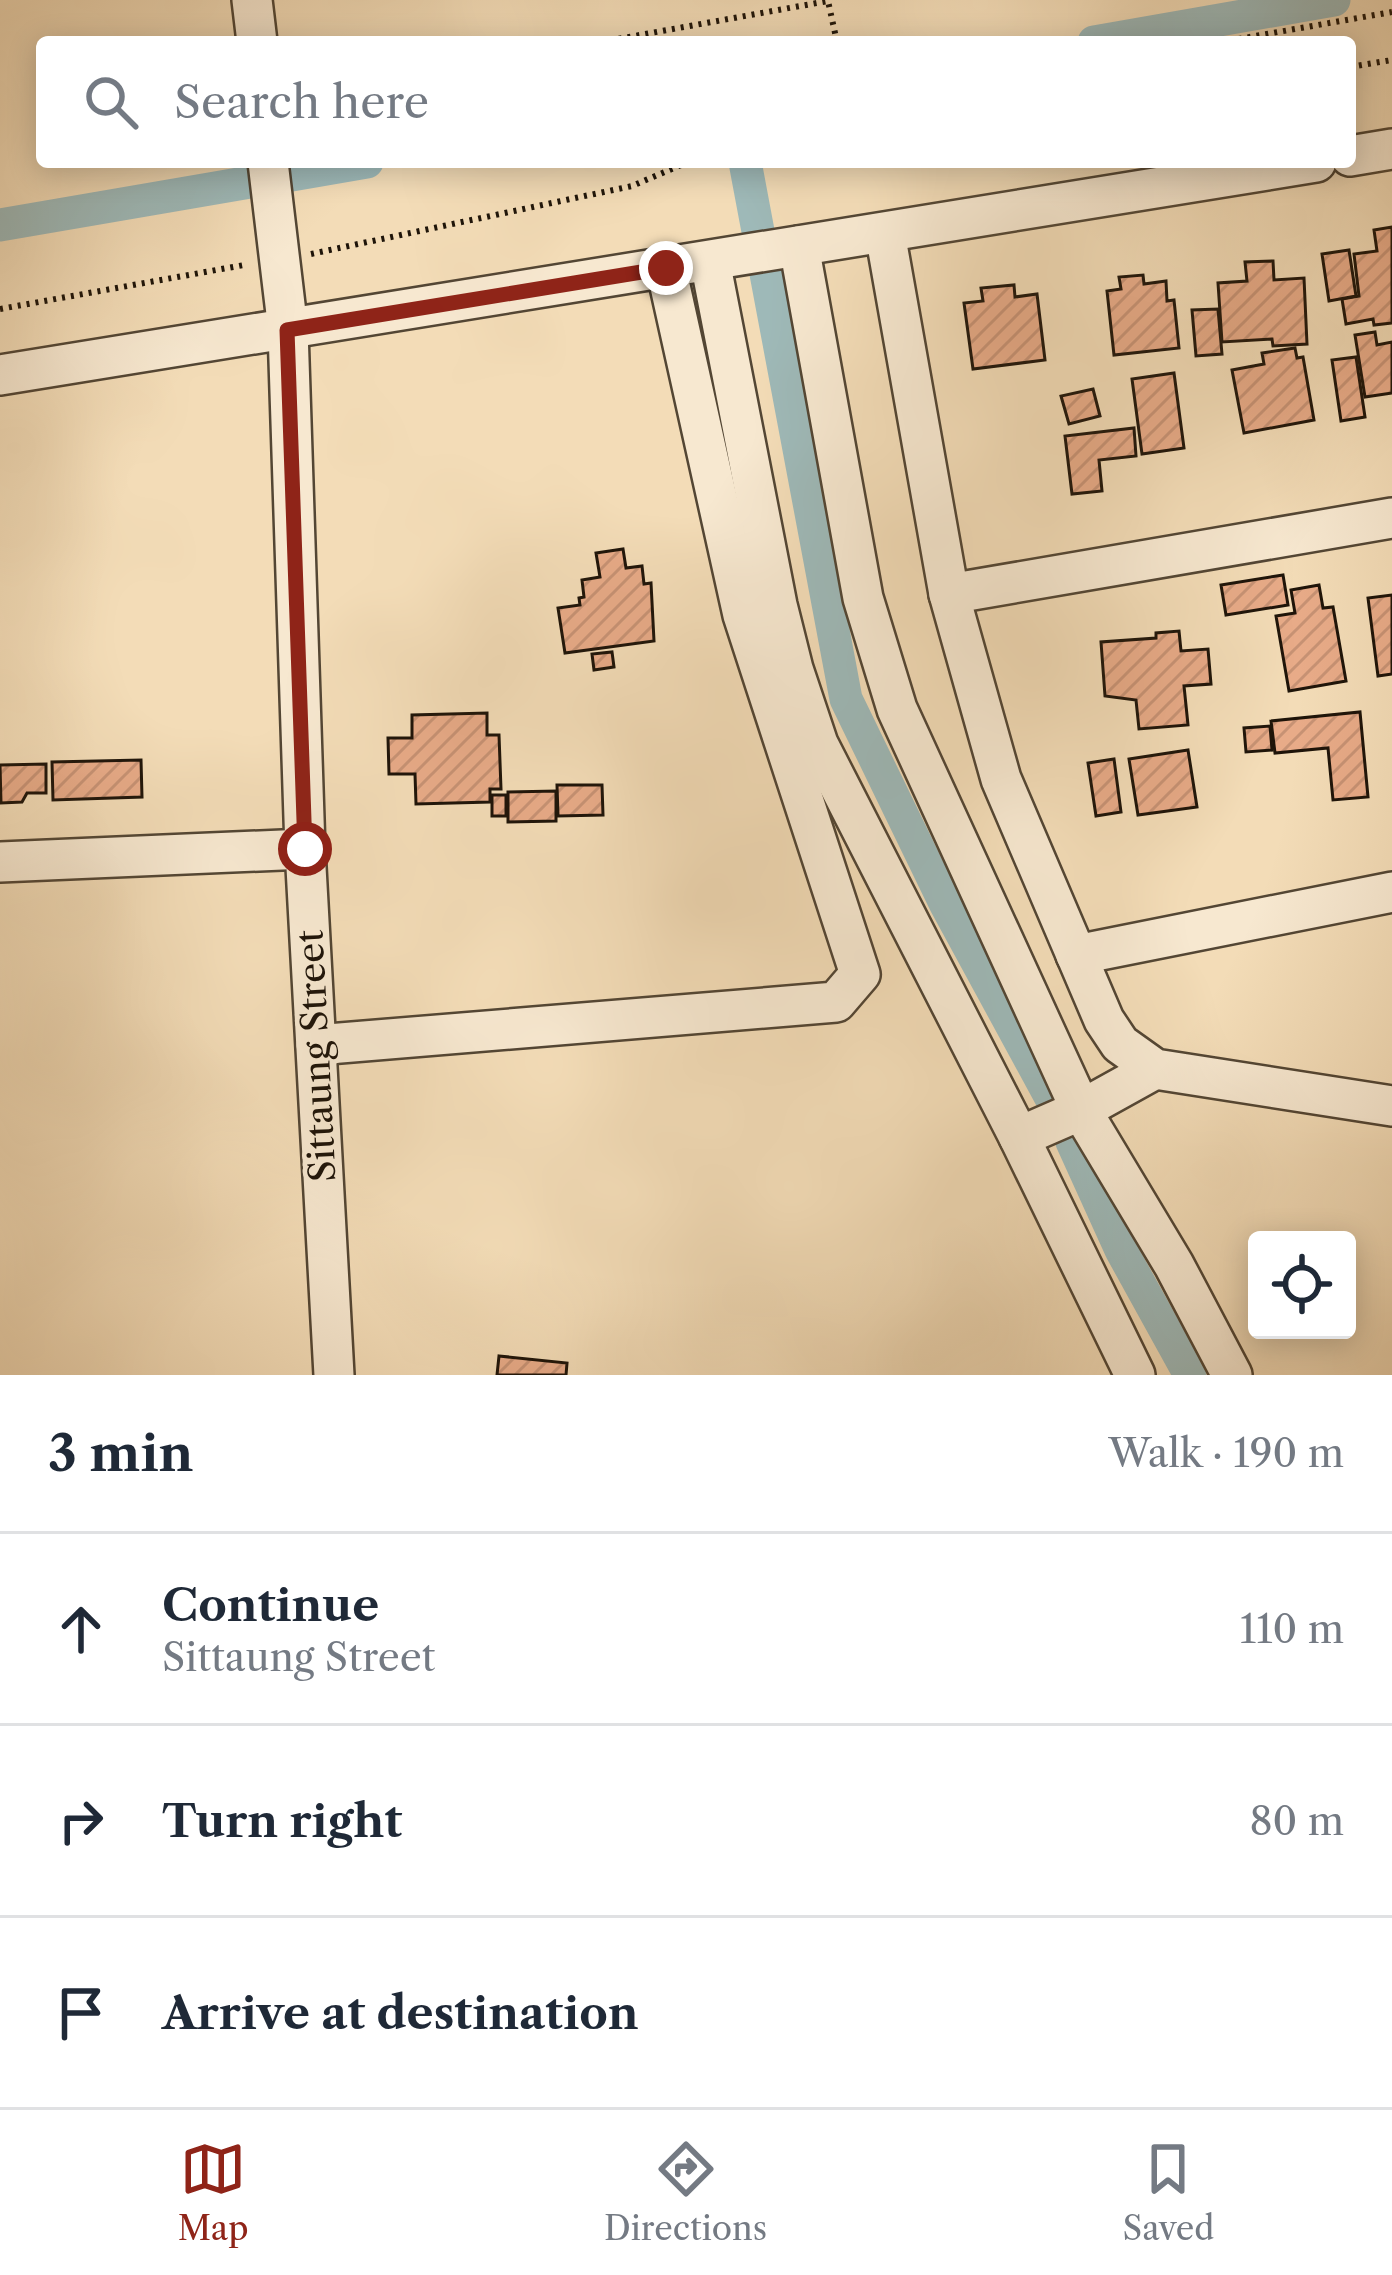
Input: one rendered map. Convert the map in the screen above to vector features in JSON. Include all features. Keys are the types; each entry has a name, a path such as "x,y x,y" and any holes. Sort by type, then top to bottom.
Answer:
{"street":[{"path":"253,0 256,36"},
{"path":"1356,155 1392,149"},
{"name":"Sittaung Street","path":"269,168 287,330 305,849 334,1375"},
{"path":"0,375 1280,168"},
{"path":"886,233 950,594 1001,779 1112,1032 1155,1069 1392,1106"},
{"path":"789,247 863,598 897,709 1081,1110 1174,1264 1232,1375"},
{"path":"724,258 777,605 818,744 1136,1375"},
{"path":"316,1045 836,1002 860,974 743,615 666,268"},
{"path":"950,594 1392,518"},
{"path":"0,862 305,849"},
{"path":"1076,955 1392,892"},
{"path":"1019,1137 1155,1069"}],"path":[{"path":"634,36 828,1 836,36"},
{"path":"1255,36 1392,12"},
{"path":"1356,66 1392,61"},
{"path":"0,309 280,259 632,186 674,168"}],"building":[{"path":"1392,227 1392,323 1374,325 1373,319 1346,324 1342,299 1359,296 1354,254 1377,251 1374,230"},
{"path":"1349,250 1356,296 1329,301 1322,254"},
{"path":"1273,261 1274,280 1304,278 1307,344 1273,346 1272,339 1222,342 1218,283 1247,281 1245,262"},
{"path":"1143,275 1144,284 1166,281 1167,301 1174,300 1179,348 1114,355 1107,291 1121,289 1119,277"},
{"path":"1014,285 1015,297 1037,294 1045,360 973,369 964,303 983,301 981,288"},
{"path":"1218,309 1222,354 1196,356 1192,310"},
{"path":"1375,332 1377,345 1392,342 1392,393 1365,397 1355,335"},
{"path":"1295,348 1297,358 1303,357 1314,420 1244,433 1232,370 1264,364 1262,353"},
{"path":"1356,357 1365,417 1341,421 1332,360"},
{"path":"1174,373 1184,448 1142,454 1132,379"},
{"path":"1093,389 1100,416 1069,424 1061,396"},
{"path":"1134,428 1136,456 1099,460 1102,491 1072,494 1065,436"},
{"path":"623,549 626,568 642,566 644,584 651,583 654,641 565,653 558,608 580,605 582,580 600,577 596,553"},
{"path":"1283,575 1288,605 1226,615 1221,585"},
{"path":"1319,585 1323,608 1333,607 1346,681 1289,691 1276,616 1295,613 1291,590"},
{"path":"1392,595 1392,674 1378,676 1368,598"},
{"path":"1179,631 1181,651 1208,649 1211,684 1184,686 1188,725 1139,729 1136,700 1105,696 1101,642 1156,638 1156,633"},
{"path":"612,652 614,667 594,670 592,654"},
{"path":"1360,712 1368,797 1333,800 1328,748 1275,753 1271,721"},
{"path":"487,713 487,735 499,735 501,789 490,789 490,802 416,804 415,774 389,774 388,738 412,738 412,715"},
{"path":"1270,726 1272,750 1246,752 1244,728"},
{"path":"1188,750 1197,807 1138,815 1129,759"},
{"path":"1114,759 1121,812 1096,816 1088,763"},
{"path":"141,760 142,797 53,800 52,762"},
{"path":"46,764 46,793 27,793 22,802 1,803 0,765"},
{"path":"557,785 602,785 603,815 558,816"},
{"path":"556,791 556,821 508,822 508,792"},
{"path":"492,795 506,795 506,816 492,816"},
{"path":"499,1356 567,1363 566,1375 497,1375"}],"waterway":[{"path":"1128,36 1334,0"},
{"path":"0,225 332,168"},
{"path":"746,168 846,699 945,903 1050,1096"},
{"path":"1072,1142 1121,1250 1190,1375"}],"route":[{"path":"305,849 287,330 666,268"}]}
